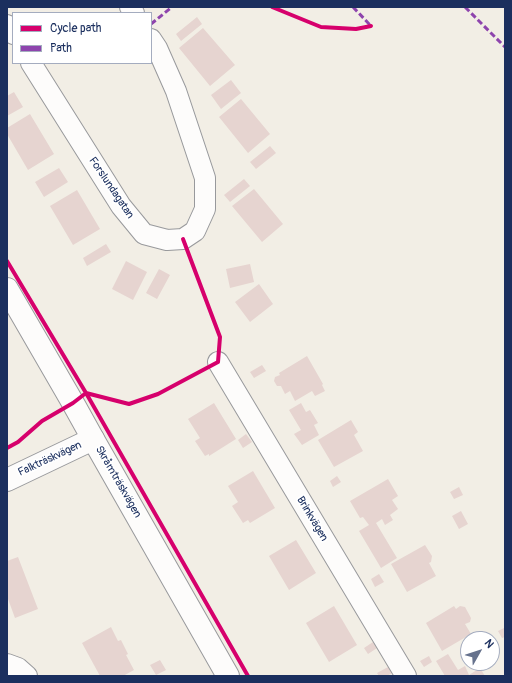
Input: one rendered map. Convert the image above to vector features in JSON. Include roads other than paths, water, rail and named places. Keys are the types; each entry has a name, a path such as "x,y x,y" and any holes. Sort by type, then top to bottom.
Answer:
{"main road":[{"name":"Skråmträskvägen","path":"7,289 228,676"},
{"name":"Falkträskvägen","path":"7,480 93,439"}],"street":[{"name":"Forslundagatan","path":"32,64 121,206 144,234 168,240 183,239 195,231 205,209 205,178 176,91 157,48 152,40"},
{"name":"Brinkvägen","path":"218,362 406,676"},
{"path":"7,664 18,668 27,676"}]}
